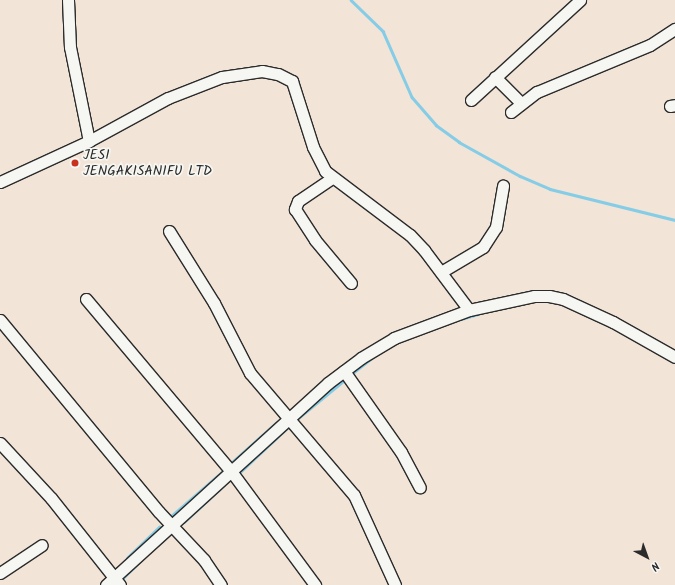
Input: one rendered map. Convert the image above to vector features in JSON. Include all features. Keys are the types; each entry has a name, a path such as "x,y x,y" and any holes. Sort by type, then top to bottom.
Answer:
{"street":[{"path":"68,0 70,47 89,141"},
{"path":"470,100 580,0"},
{"path":"511,112 537,92 650,45 675,29"},
{"path":"0,182 89,141 168,98 222,77 262,71 278,74 292,81 320,164 332,178 399,226 424,250 469,310"},
{"path":"495,77 521,103"},
{"path":"332,178 298,201 295,209 315,240 351,283"},
{"path":"441,272 483,247 496,227 503,186"},
{"path":"169,231 214,303 250,373 354,495 395,585"},
{"path":"0,443 51,498 114,583 171,525 289,419 344,371 394,338 469,310 534,296 563,299 613,322 675,357"},
{"path":"86,299 231,471 315,585"},
{"path":"0,320 171,525 204,560 221,585"},
{"path":"344,371 401,452 420,487"},
{"path":"0,573 42,545"}],"waterway":[{"path":"351,0 383,31 412,97 436,125 459,142 520,176 550,189 675,220"},
{"path":"461,319 478,314"},
{"path":"350,375 373,357"},
{"path":"296,420 347,378"},
{"path":"230,464 277,422"},
{"path":"238,474 288,427"},
{"path":"170,517 222,472"},
{"path":"184,522 224,485"},
{"path":"127,558 159,527"},
{"path":"158,545 171,533"},
{"path":"121,580 151,550"}],"place":[{"name":"JESI JENGAKISANIFU LTD","path":"75,163"}]}
